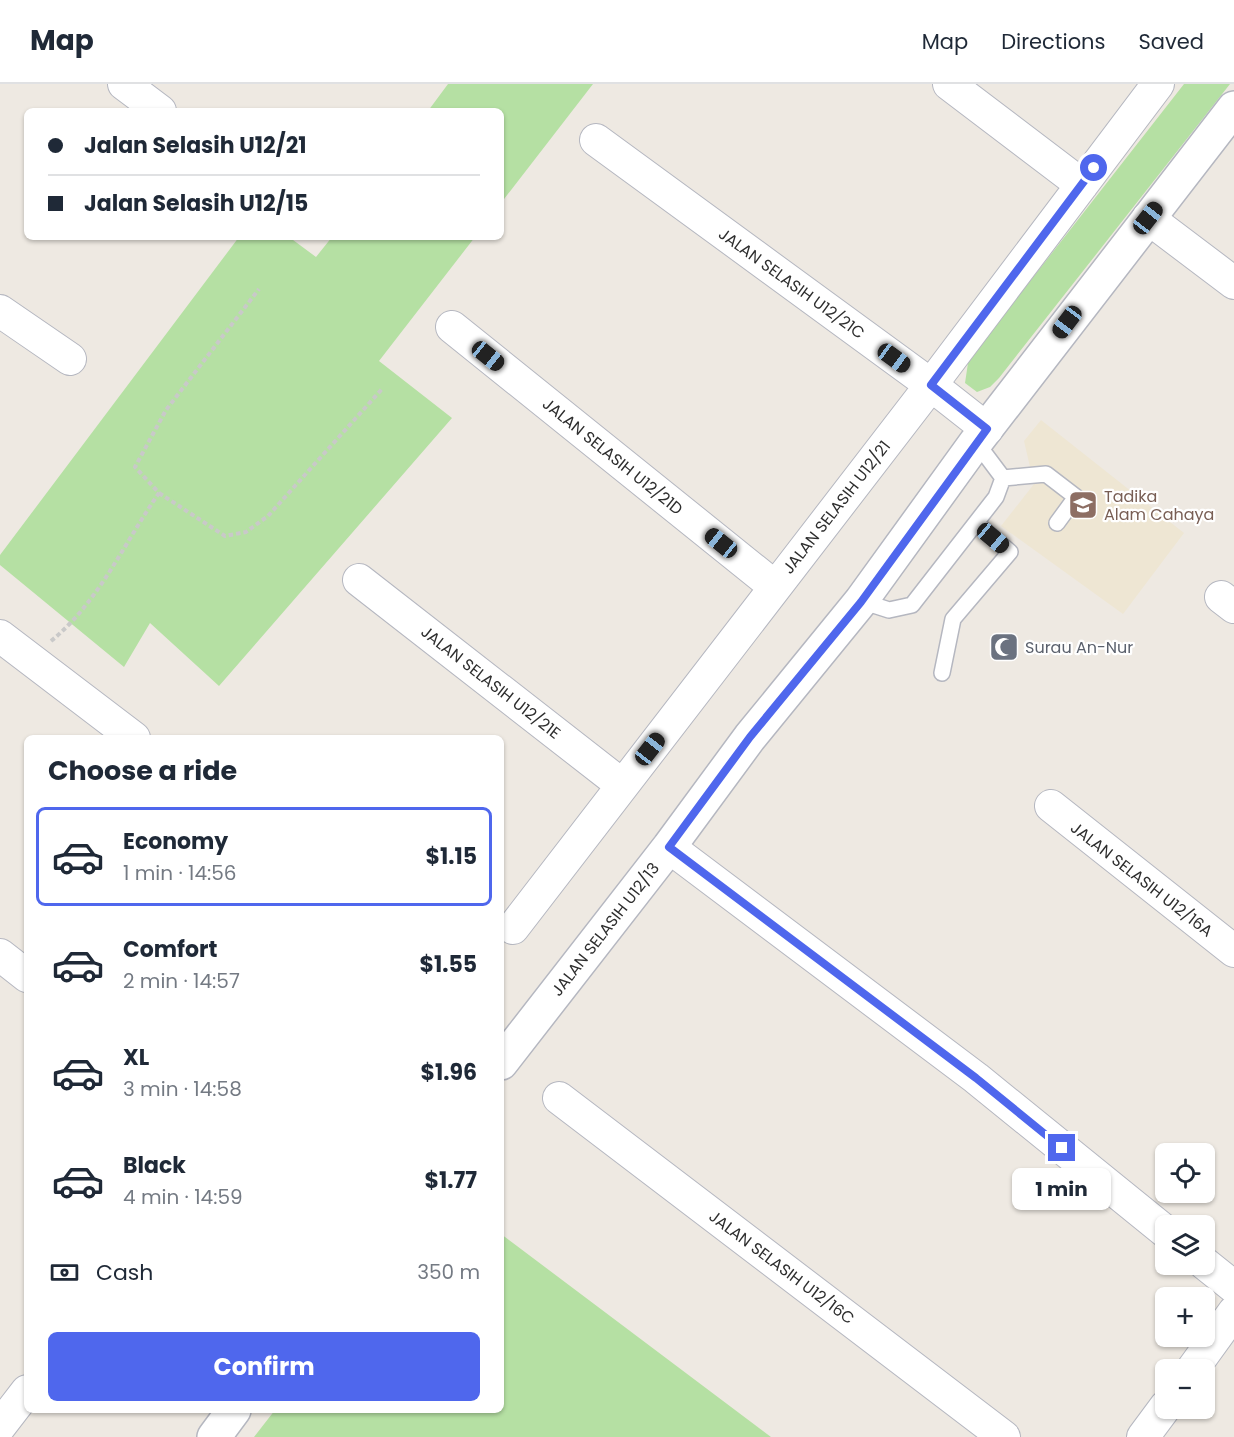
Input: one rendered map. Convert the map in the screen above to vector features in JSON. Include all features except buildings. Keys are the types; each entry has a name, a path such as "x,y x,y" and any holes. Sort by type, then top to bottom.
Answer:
{"street":[{"path":"124,84 156,108"},
{"path":"949,84 1082,184"},
{"name":"JALAN SELASIH U12/21","path":"513,928 931,385 1158,84"},
{"name":"JALAN SELASIH U12/13","path":"504,1059 669,847 750,737 861,602 981,435 1234,108"},
{"name":"JALAN SELASIH U12/21C","path":"596,140 931,385 981,435"},
{"path":"1148,218 1234,283"},
{"path":"0,311 70,359"},
{"name":"JALAN SELASIH U12/21D","path":"452,327 774,586"},
{"name":"JALAN SELASIH U12/21E","path":"359,580 622,785"},
{"path":"0,636 131,735"},
{"name":"JALAN SELASIH U12/16A","path":"1051,806 1234,951"},
{"path":"669,847 976,1078 1155,1223"},
{"path":"0,955 24,974"},
{"name":"JALAN SELASIH U12/16C","path":"559,1098 1004,1437"},
{"path":"1215,1272 1234,1287"},
{"path":"1200,1359 1234,1312"},
{"path":"0,1426 24,1395"},
{"path":"214,1437 232,1413"},
{"path":"1143,1437 1156,1419"}],"lane":[{"path":"861,602 890,610 912,605 996,497 1003,478 981,435"},
{"path":"1003,478 1046,474 1076,497 1057,523"},
{"path":"942,673 953,619 1010,552 976,523"}],"path":[{"path":"259,289 166,410 135,467 159,493 225,536 246,532 268,516 382,389"},
{"path":"30,658 66,629 110,574 138,523 159,493"}],"shaded area":[{"name":"Tadika Alam Cahaya","path":"1041,420 1184,533 1123,614 1001,526 1034,484 1024,441"}],"green space":[{"path":"448,84 593,84 504,199 504,108 430,108"},
{"path":"1184,84 1230,84 999,378 990,387 977,392 965,383 968,363 977,349"},
{"path":"237,240 293,240 316,257 330,240 473,240 379,361 452,418 219,686 150,623 124,667 0,565 0,555"},
{"path":"504,1236 771,1437 254,1437 273,1413 504,1413"}],"place":[{"name":"Tadika Alam Cahaya","path":"1083,505"},
{"name":"Surau An-Nur","path":"1004,647"}],"route":[{"path":"1062,1148 976,1078 669,847 750,737 861,602 987,429 931,385 1094,168"}]}
